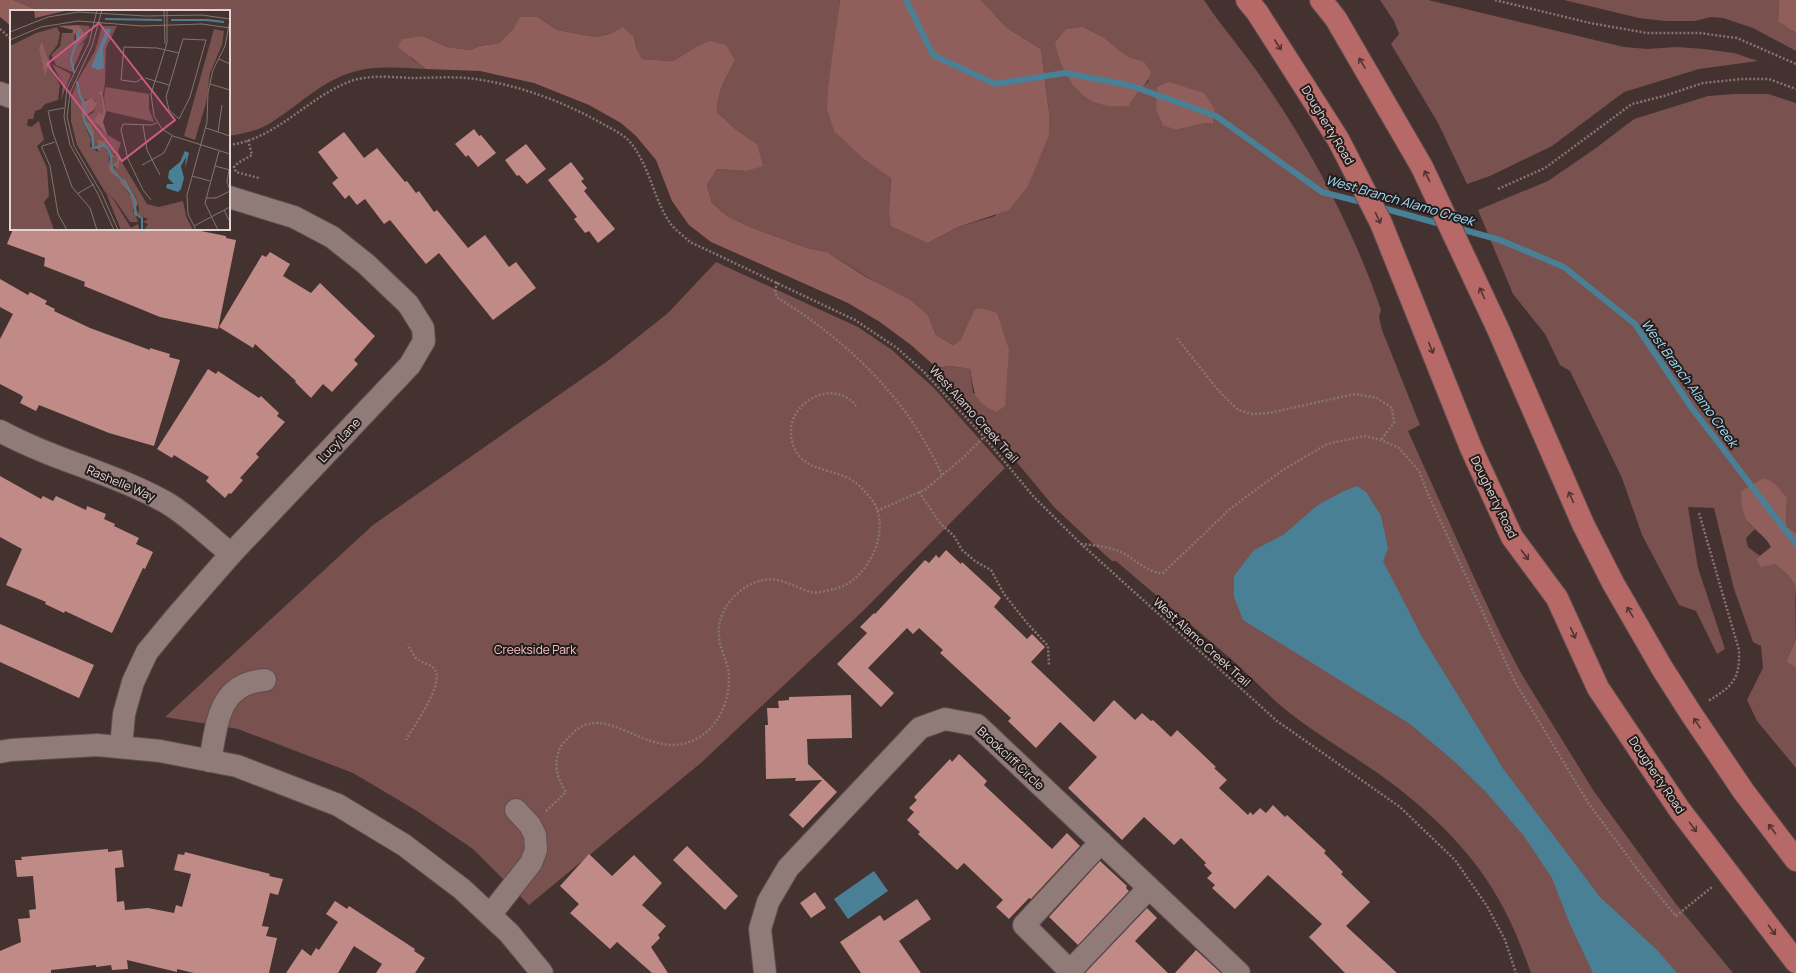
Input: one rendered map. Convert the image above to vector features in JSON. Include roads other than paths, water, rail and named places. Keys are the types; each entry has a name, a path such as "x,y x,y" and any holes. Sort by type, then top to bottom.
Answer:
{"main road":[{"path":"1321,0 1336,19 1422,167 1498,329 1583,524 1647,642 1690,712 1744,792 1796,860"},
{"name":"Dougherty Road","path":"1252,6 1338,139 1381,223 1470,448 1512,537 1557,598 1598,688 1679,809 1796,962"}],"street":[{"path":"0,93 10,98"},
{"name":"Lucy Lane","path":"121,747 126,708 133,682 147,652 231,554 410,365 424,340 423,328 408,304 366,264 332,238 294,217 230,197"},
{"name":"Rashelle Way","path":"0,431 64,459 121,480 168,504 231,554"},
{"path":"210,761 220,710 225,702 238,687 248,682 265,680"},
{"name":"Brookcliff Circle","path":"764,973 760,929 768,902 788,868 920,728 946,719 977,725 1239,973"},
{"path":"0,752 11,750 97,745 160,750 238,766 338,805 404,845 462,889 509,933 542,973"},
{"path":"490,915 531,863 536,850 535,835 523,817"},
{"path":"1101,842 1024,925 1070,971 1149,888"}],"water":[{"path":"1357,486 1366,492 1381,516 1388,548 1383,561 1422,637 1504,770 1600,897 1657,950 1677,973 1593,973 1569,922 1552,878 1524,836 1485,791 1455,762 1410,724 1243,620 1234,597 1234,576 1254,550 1283,535 1318,505"},
{"path":"874,871 888,891 848,919 834,899"}],"waterway":[{"name":"West Branch Alamo Creek","path":"906,0 933,55 995,84 1065,73 1129,85 1216,116 1322,192 1365,203"},
{"name":"West Branch Alamo Creek","path":"1379,207 1444,225"},
{"name":"West Branch Alamo Creek","path":"1457,228 1500,240 1564,267 1635,324 1691,407 1796,544"}],"park label":[{"name":"Creekside Park","path":"535,649"}]}
